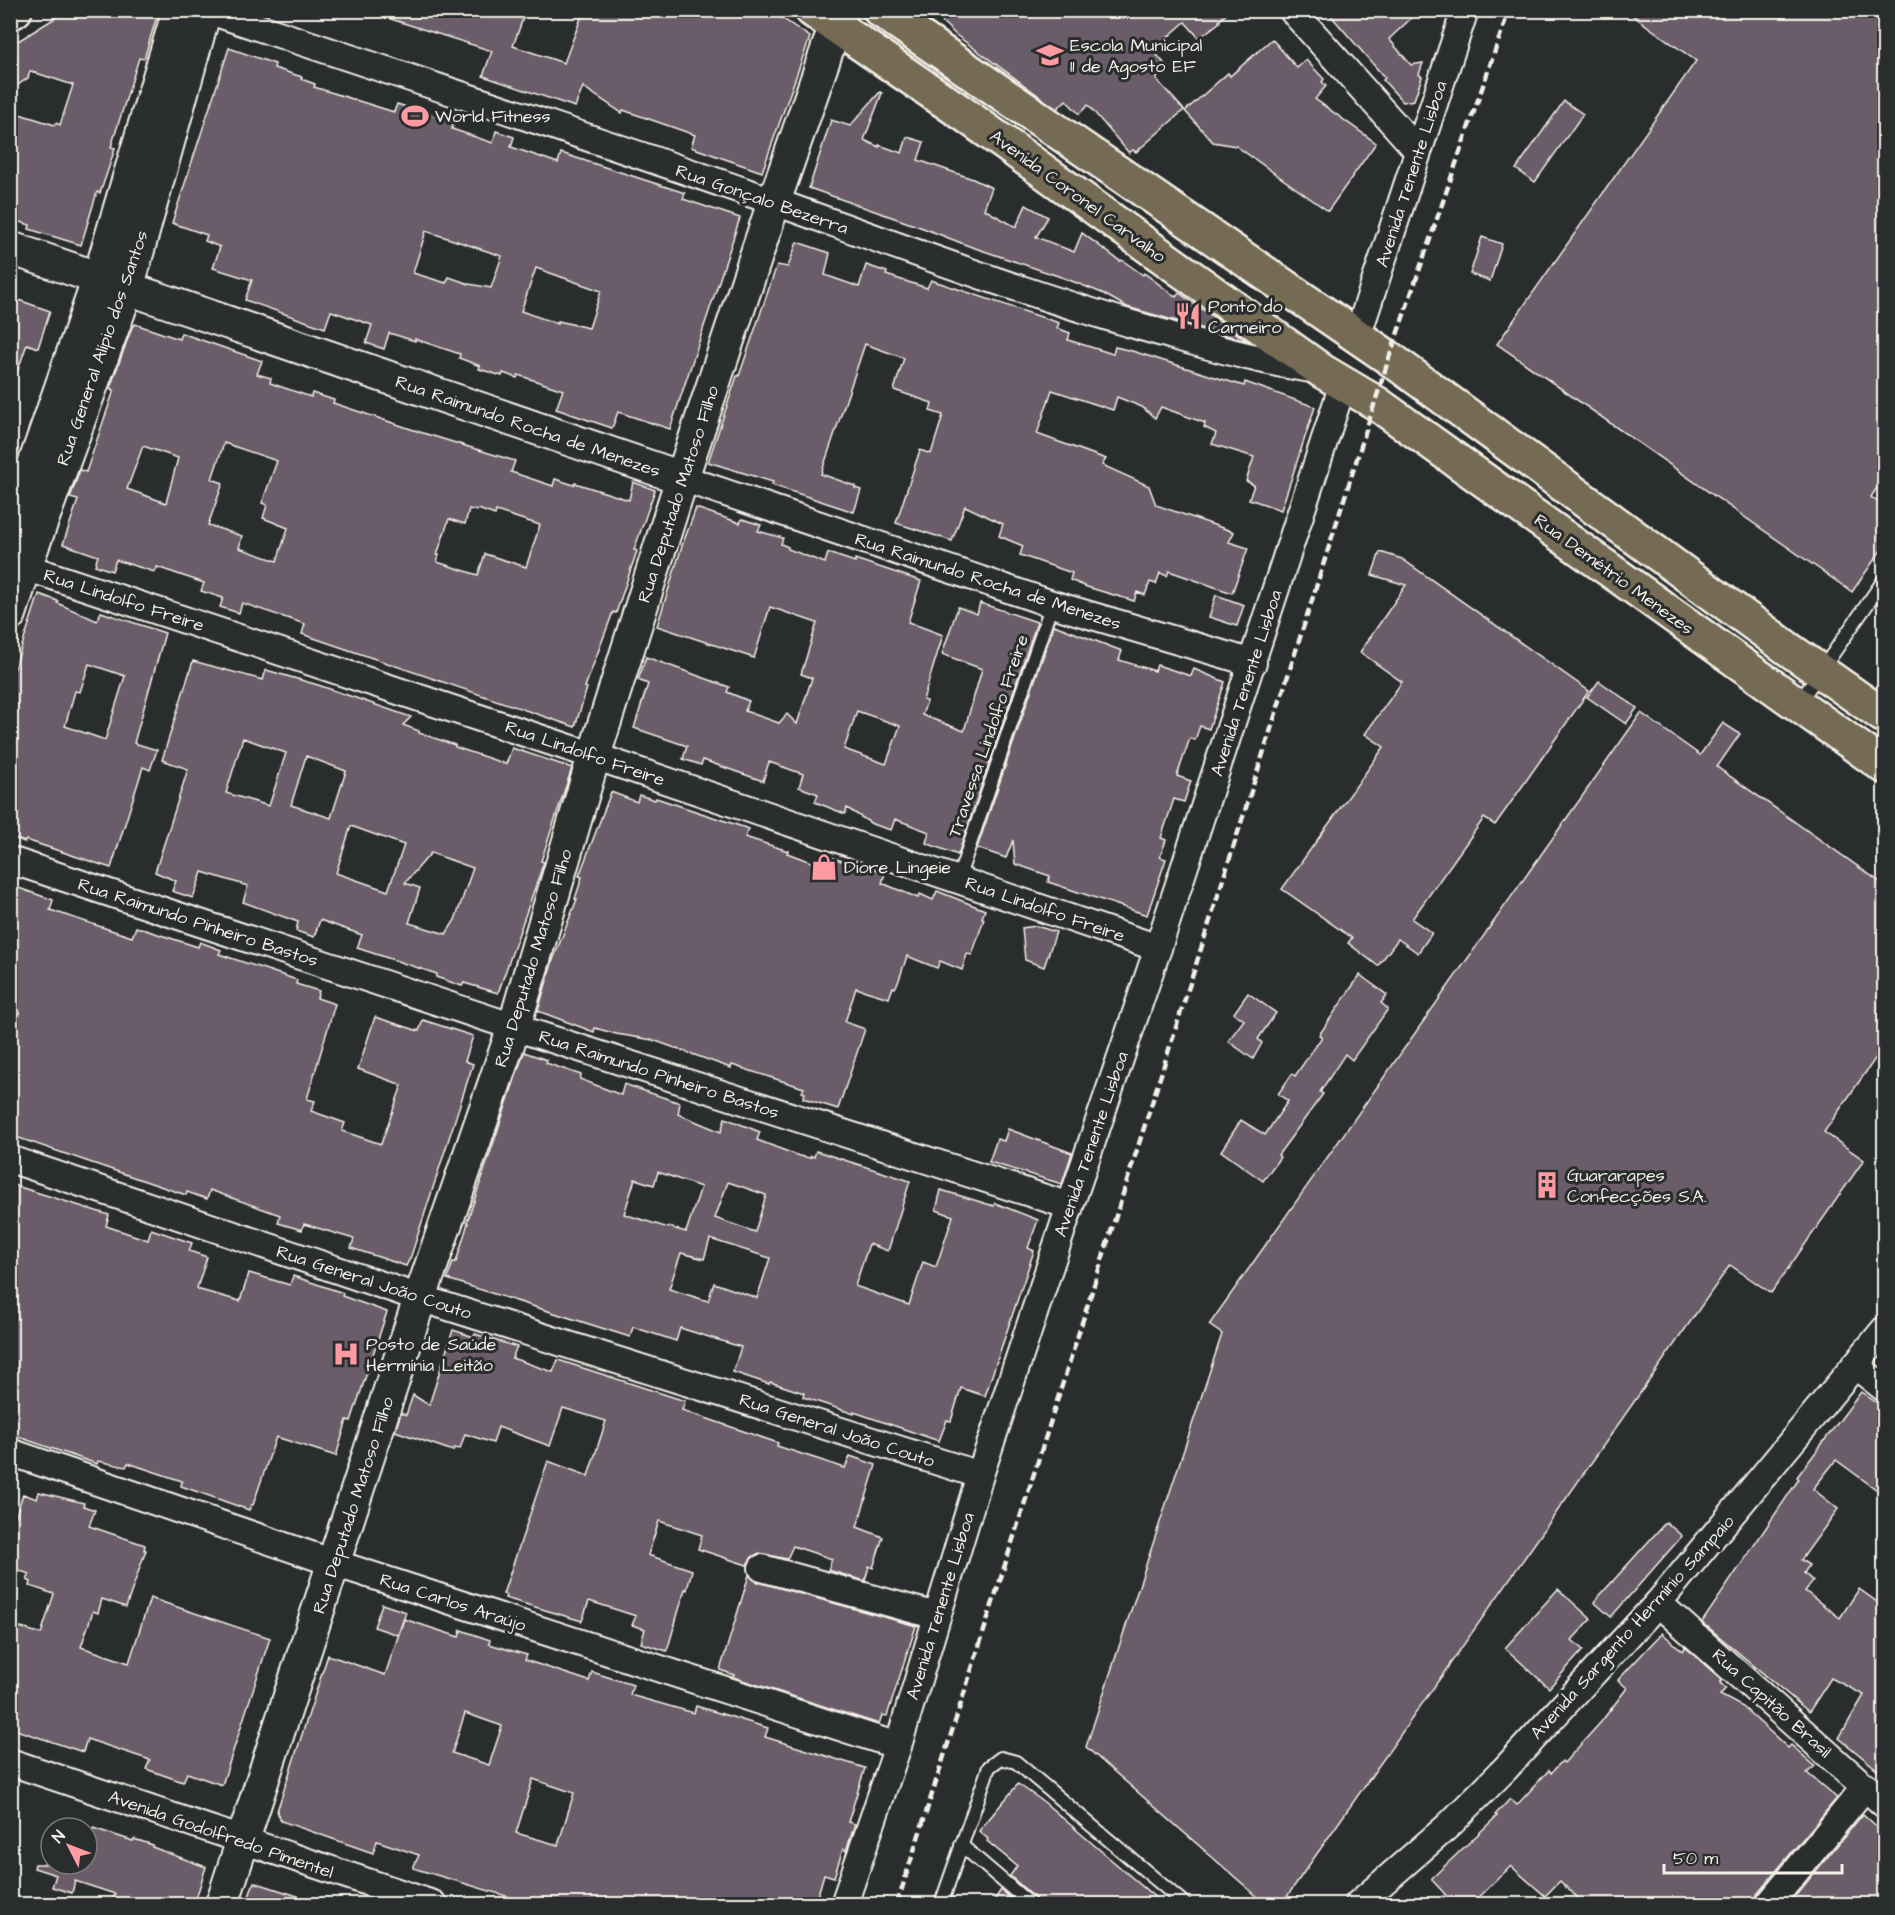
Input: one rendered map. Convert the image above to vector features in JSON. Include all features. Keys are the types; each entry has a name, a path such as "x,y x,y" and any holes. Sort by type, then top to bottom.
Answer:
{"main road":[{"path":"10,13 15,10"},
{"path":"880,10 1357,337 1884,716"},
{"name":"Avenida Coronel Carvalho","path":"830,16 1332,377"},
{"name":"Rua Demétrio Menezes","path":"1332,377 1376,403 1884,766"}],"street":[{"name":"Rua General Alípio dos Santos","path":"10,534 113,284 180,10"},
{"name":"Rua General Alípio dos Santos","path":"10,614 18,565 206,10"},
{"name":"Rua Gonçalo Bezerra","path":"206,10 774,202 992,280 1132,324 1332,377"},
{"path":"1292,10 1418,151"},
{"name":"Avenida Tenente Lisboa","path":"1357,337 1465,10"},
{"name":"Rua Deputado Matoso Filho","path":"222,1905 420,1298 514,1027 594,756 682,478 774,202 830,16"},
{"name":"Rua Raimundo Rocha de Menezes","path":"10,248 1052,604 1253,663"},
{"name":"Avenida Tenente Lisboa","path":"844,1905 898,1746 980,1475 1253,663 1332,377"},
{"name":"Rua Lindolfo Freire","path":"18,565 594,756 1158,948"},
{"name":"Rua Raimundo Pinheiro Bastos","path":"10,861 514,1027 1070,1206"},
{"name":"Rua General João Couto","path":"10,1159 420,1298 980,1475"},
{"name":"Avenida Sargento Hermínio Sampaio","path":"1358,1905 1457,1817 1505,1769 1658,1603 1884,1330"},
{"path":"1856,1366 1884,1388"},
{"name":"Rua Carlos Araújo","path":"10,1452 334,1563 898,1746"},
{"path":"762,1568 937,1616"},
{"name":"Rua Capitão Brasil","path":"1658,1603 1884,1804"},
{"name":"Avenida Godolfredo Pimentel","path":"10,1762 433,1905"},
{"path":"1769,1904 1866,1786"}],"lane":[{"path":"1797,705 1884,580"},
{"name":"Travessa Lindolfo Freire","path":"958,879 1052,604"},
{"path":"941,1905 989,1767 1001,1758 1016,1762 1185,1905"},
{"path":"961,1845 1030,1905"}],"building":[{"path":"68,10 141,10 157,16 144,59 139,58 111,147 115,148 100,193 97,192 81,245 29,229 30,225 10,219 10,111 60,125 73,85 30,71 28,78 10,90 10,46"},
{"path":"379,10 526,10 513,46 564,63 584,10 770,10 810,37 762,172 691,147 695,135 623,110 622,113 583,87 575,107 483,76 492,51 378,15"},
{"path":"930,10 1230,10 1220,22 1199,38 1185,22 1153,50 1168,68 1156,79 1184,110 1136,152 1133,150 1129,153 1088,105 1079,114 1066,100 1057,109 956,35"},
{"path":"1326,10 1420,10 1389,39 1411,65 1423,63 1419,74 1422,77 1414,100 1403,102"},
{"path":"1625,10 1884,10 1884,477 1871,497 1884,507 1884,546 1852,592 1497,344 1696,61"},
{"path":"1272,39 1297,68 1306,60 1324,79 1322,82 1326,86 1315,99 1376,143 1328,211 1236,146 1213,142 1185,111 1228,73 1230,76"},
{"path":"229,48 275,64 274,68 302,77 301,79 315,84 314,87 394,112 397,104 454,122 452,129 493,143 496,131 514,137 511,147 558,163 561,153 685,193 683,199 740,218 670,429 618,412 612,428 556,409 563,390 518,375 517,378 503,373 502,376 479,369 480,366 459,358 460,354 389,333 384,349 366,343 372,325 331,311 325,328 245,300 252,280 213,268 220,247 205,241 207,235 172,223","holes":["426,231 502,256 491,288 449,277 446,283 413,273","536,268 601,291 589,328 558,321 558,324 521,311"]},
{"path":"880,92 882,93 864,140 902,153 907,137 924,142 918,160 992,188 984,209 1016,227 1026,205 1048,217 1036,237 1074,252 1082,233 1120,261 1122,260 1143,275 1144,273 1176,297 1179,293 1247,341 1127,307 1102,293 1064,278 809,188 831,120 850,126"},
{"path":"1564,101 1583,114 1535,182 1516,169"},
{"path":"1482,237 1502,244 1490,281 1470,274"},
{"path":"797,242 830,253 825,275 859,287 866,265 887,272 886,275 927,288 931,280 1059,323 1057,328 1070,333 1068,340 1113,354 1115,347 1132,351 1244,386 1245,382 1315,407 1281,510 1249,499 1254,485 1246,481 1254,457 1212,444 1216,433 1204,427 1205,423 1161,407 1155,418 1142,407 1117,397 1113,410 1052,390 1037,434 1106,459 1102,465 1149,486 1156,505 1234,532 1229,542 1248,548 1232,593 1169,571 1167,576 1160,573 1156,584 1150,582 1145,595 1137,592 1134,601 1087,587 1070,580 1072,573 1020,555 1023,546 999,536 1003,524 965,506 952,541 896,523 920,450 931,454 943,415 930,411 932,403 894,390 904,358 865,344 821,474 861,490 854,512 772,485 773,482 708,462 777,265 788,267"},
{"path":"10,297 50,311 38,348 27,344 13,384 10,384"},
{"path":"135,324 179,339 181,333 262,361 257,374 271,378 270,383 311,397 312,393 334,400 333,403 515,461 511,472 553,486 555,479 629,500 633,482 655,490 634,550 637,551 616,613 613,612 585,687 587,688 575,727 302,634 305,624 242,603 239,613 220,607 223,598 201,591 204,583 157,567 155,572 116,560 112,571 95,565 98,556 63,544 78,500 70,498 80,470 86,472 114,390 110,388","holes":["224,443 277,461 262,503 267,505 263,518 288,528 277,561 239,548 242,536 208,525 223,483 212,479","143,446 178,458 166,503 127,489","469,509 477,511 478,509 495,515 496,511 540,525 526,567 485,554 478,575 437,562 439,555 437,555 449,519 465,524"]},
{"path":"696,508 740,523 742,519 761,525 758,531 783,538 781,544 788,549 825,563 828,553 855,562 855,559 921,581 908,622 943,635 923,700 927,701 922,715 964,731 982,669 942,654 958,607 977,614 980,603 1037,622 958,855 926,843 929,832 895,819 891,830 872,824 847,808 845,814 815,802 818,794 799,787 803,774 769,762 763,781 703,760 701,765 683,759 687,746 634,728 648,684 638,680 646,657 729,687 727,692 749,701 745,711 779,723 787,714 797,724 812,678 801,674 817,623 770,607 754,658 657,626","holes":["857,711 900,726 886,764 844,749"]},
{"path":"1380,552 1402,559 1589,691 1495,825 1484,818 1412,919 1432,933 1418,953 1398,939 1378,966 1348,943 1352,938 1282,889 1384,747 1365,734 1402,682 1360,652 1406,585 1372,575"},
{"path":"39,594 97,621 101,612 165,633 134,743 157,750 150,770 143,767 111,868 26,840 25,842 10,837 10,682","holes":["89,664 125,676 105,740 65,726 75,691 80,692"]},
{"path":"1216,595 1244,605 1237,626 1209,617"},
{"path":"1054,625 1122,651 1119,660 1155,671 1157,665 1191,676 1194,669 1225,682 1209,729 1200,726 1195,740 1190,738 1177,776 1191,781 1184,802 1174,799 1161,838 1166,840 1160,857 1166,859 1147,915 1048,882 1050,876 1015,864 1013,840 1006,858 977,848"},
{"path":"193,661 263,680 266,670 318,685 411,717 403,725 455,745 455,747 506,764 512,748 572,768 541,861 544,862 498,993 464,983 462,986 436,977 437,974 357,948 362,935 320,920 314,937 296,931 298,922 243,902 248,886 202,872 193,898 172,891 176,881 155,872 188,769 162,760","holes":["243,738 286,753 269,806 226,793","306,756 346,771 331,818 291,805","351,826 404,845 388,891 336,873","431,853 473,868 455,920 446,934 409,923 420,888 405,883"]},
{"path":"1599,681 1637,708 1626,724 1587,697"},
{"name":"Guararapes Confecções S.A.","path":"1641,713 1700,755 1723,723 1740,734 1717,767 1884,885 1884,1046 1824,1132 1864,1160 1771,1293 1730,1265 1281,1905 1267,1905 1086,1747 1222,1334 1209,1325"},
{"path":"611,792 637,802 639,795 655,800 656,798 749,829 745,837 788,851 787,853 830,869 833,858 858,866 859,863 885,873 882,883 918,898 920,894 933,900 937,891 985,910 972,955 967,954 962,970 940,961 937,968 907,956 899,980 895,988 893,987 889,998 856,988 845,1022 865,1029 838,1109 803,1098 804,1088 732,1065 731,1068 653,1040 595,1028 594,1032 538,1011 553,960 577,899 575,899 582,877 579,876"},
{"path":"10,885 53,900 50,910 132,937 136,927 198,947 200,942 221,950 219,954 297,980 296,984 319,991 317,998 335,1004 307,1099 315,1101 311,1111 345,1123 342,1131 381,1144 402,1085 358,1069 375,1017 419,1031 423,1020 473,1036 465,1061 473,1064 406,1266 351,1248 354,1239 304,1224 302,1230 278,1223 280,1215 210,1190 207,1199 187,1192 186,1195 10,1135 10,1039 20,1013 10,1010"},
{"path":"1036,926 1056,932 1044,967 1025,960 1022,928"},
{"path":"1360,975 1387,995 1381,1003 1388,1009 1352,1060 1345,1054 1320,1092 1323,1094 1278,1155 1280,1157 1263,1181 1221,1151 1241,1120 1265,1135 1288,1101 1278,1094 1292,1074 1295,1076 1322,1037 1319,1035"},
{"path":"1248,993 1276,1013 1258,1039 1262,1043 1253,1059 1228,1041 1244,1020 1234,1013"},
{"path":"524,1052 547,1060 546,1063 581,1075 580,1079 621,1095 624,1084 680,1103 678,1114 721,1132 725,1118 760,1132 757,1140 799,1156 814,1157 816,1151 910,1181 888,1251 869,1244 855,1286 909,1305 923,1262 936,1267 953,1216 936,1210 941,1190 994,1206 995,1203 1038,1220 1028,1248 1034,1251 985,1396 961,1388 951,1421 947,1420 939,1441 803,1397 804,1393 733,1372 741,1347 680,1328 676,1341 633,1327 630,1337 447,1279 453,1262 456,1262 467,1222","holes":["658,1172 701,1187 686,1232 624,1214 635,1179 654,1185","728,1182 766,1195 755,1232 715,1218","710,1239 770,1258 757,1298 714,1283 708,1301 669,1289 681,1253 704,1259"]},
{"path":"1008,1129 1072,1153 1062,1184 989,1162 997,1139 1004,1141"},
{"path":"10,1184 109,1215 106,1226 148,1240 151,1229 192,1243 189,1251 207,1257 197,1288 200,1290 240,1301 249,1273 290,1285 293,1276 343,1293 342,1296 387,1312 351,1421 347,1420 336,1456 276,1437 253,1505 249,1510 181,1486 182,1481 128,1463 126,1467 98,1461 97,1464 10,1434"},
{"path":"453,1330 517,1347 512,1358 553,1372 558,1360 685,1401 682,1410 778,1443 777,1446 845,1468 850,1456 876,1465 857,1527 883,1537 873,1568 869,1566 865,1581 828,1570 832,1559 793,1546 787,1559 759,1553 752,1557 747,1565 698,1549 702,1535 659,1521 648,1555 692,1570 667,1651 641,1643 645,1629 632,1625 636,1616 589,1601 582,1621 505,1598 506,1595 503,1594 548,1461 588,1476 606,1421 563,1408 550,1446 498,1427 493,1443 465,1434 460,1449 454,1448 453,1451 395,1431 401,1413 406,1415 413,1395 429,1405"},
{"path":"1861,1392 1884,1408 1884,1495 1836,1460 1813,1489 1838,1509 1801,1560 1809,1565 1804,1573 1813,1581 1805,1591 1840,1618 1859,1589 1884,1607 1884,1775 1839,1738 1864,1695 1831,1678 1809,1712 1702,1622 1799,1479 1797,1477"},
{"path":"39,1492 84,1503 83,1506 95,1510 89,1526 145,1545 144,1550 146,1550 126,1607 102,1599 98,1613 93,1611 81,1647 129,1663 150,1598 270,1638 222,1785 187,1773 183,1782 146,1769 150,1760 87,1739 83,1752 10,1728 10,1624 41,1634 54,1594 30,1586 31,1582 27,1580 30,1574 10,1568 10,1533 23,1494 37,1499"},
{"path":"1666,1522 1682,1536 1611,1617 1594,1602"},
{"path":"749,1575 758,1582 916,1626 887,1716 882,1715 879,1724 733,1677 734,1675 720,1670"},
{"path":"1558,1589 1591,1619 1572,1640 1583,1650 1549,1688 1505,1648"},
{"path":"382,1604 406,1612 398,1635 374,1627"},
{"path":"404,1619 459,1637 461,1630 490,1640 489,1644 527,1655 525,1660 589,1681 592,1672 633,1685 630,1695 694,1713 696,1706 768,1728 765,1737 865,1768 848,1822 855,1824 846,1851 843,1849 834,1877 824,1874 815,1905 536,1905 413,1868 419,1855 377,1841 373,1853 281,1821 277,1811 328,1655 385,1675","holes":["465,1713 502,1726 489,1765 452,1753","533,1779 574,1793 558,1845 516,1833"]},
{"path":"1662,1633 1683,1651 1685,1647 1722,1680 1720,1683 1726,1688 1720,1695 1743,1707 1788,1748 1791,1745 1815,1766 1807,1773 1837,1798 1757,1894 1754,1905 1584,1905 1560,1881 1545,1896 1511,1866 1471,1905 1455,1905 1432,1878 1497,1816 1495,1815 1510,1799 1517,1805 1549,1770 1551,1773 1562,1761 1564,1763 1601,1722 1627,1688 1618,1680"},
{"path":"1018,1784 1044,1802 1164,1905 1038,1905 1035,1898 1010,1876 1017,1866 987,1841 988,1839 979,1831"},
{"path":"1863,1814 1884,1833 1884,1905 1788,1905"},
{"path":"99,1830 153,1845 152,1847 206,1867 194,1905 111,1905 115,1894 75,1881 72,1893 52,1887 56,1876 99,1876"},
{"path":"254,1882 310,1900 310,1905 246,1905"},
{"path":"1001,1890 1018,1905 991,1905"}],"railway":[{"path":"897,1904 1389,358 1509,10"}],"place":[{"name":"Escola Municipal 11 de Agosto EF","path":"1050,55"},
{"name":"World Fitness","path":"415,116"},
{"name":"Ponto do Carneiro","path":"1188,316"},
{"name":"Diore Lingeie","path":"824,867"},
{"name":"Guararapes Confecções S.A.","path":"1547,1185"},
{"name":"Posto de Saúde Hermínia Leitão","path":"346,1354"}]}
